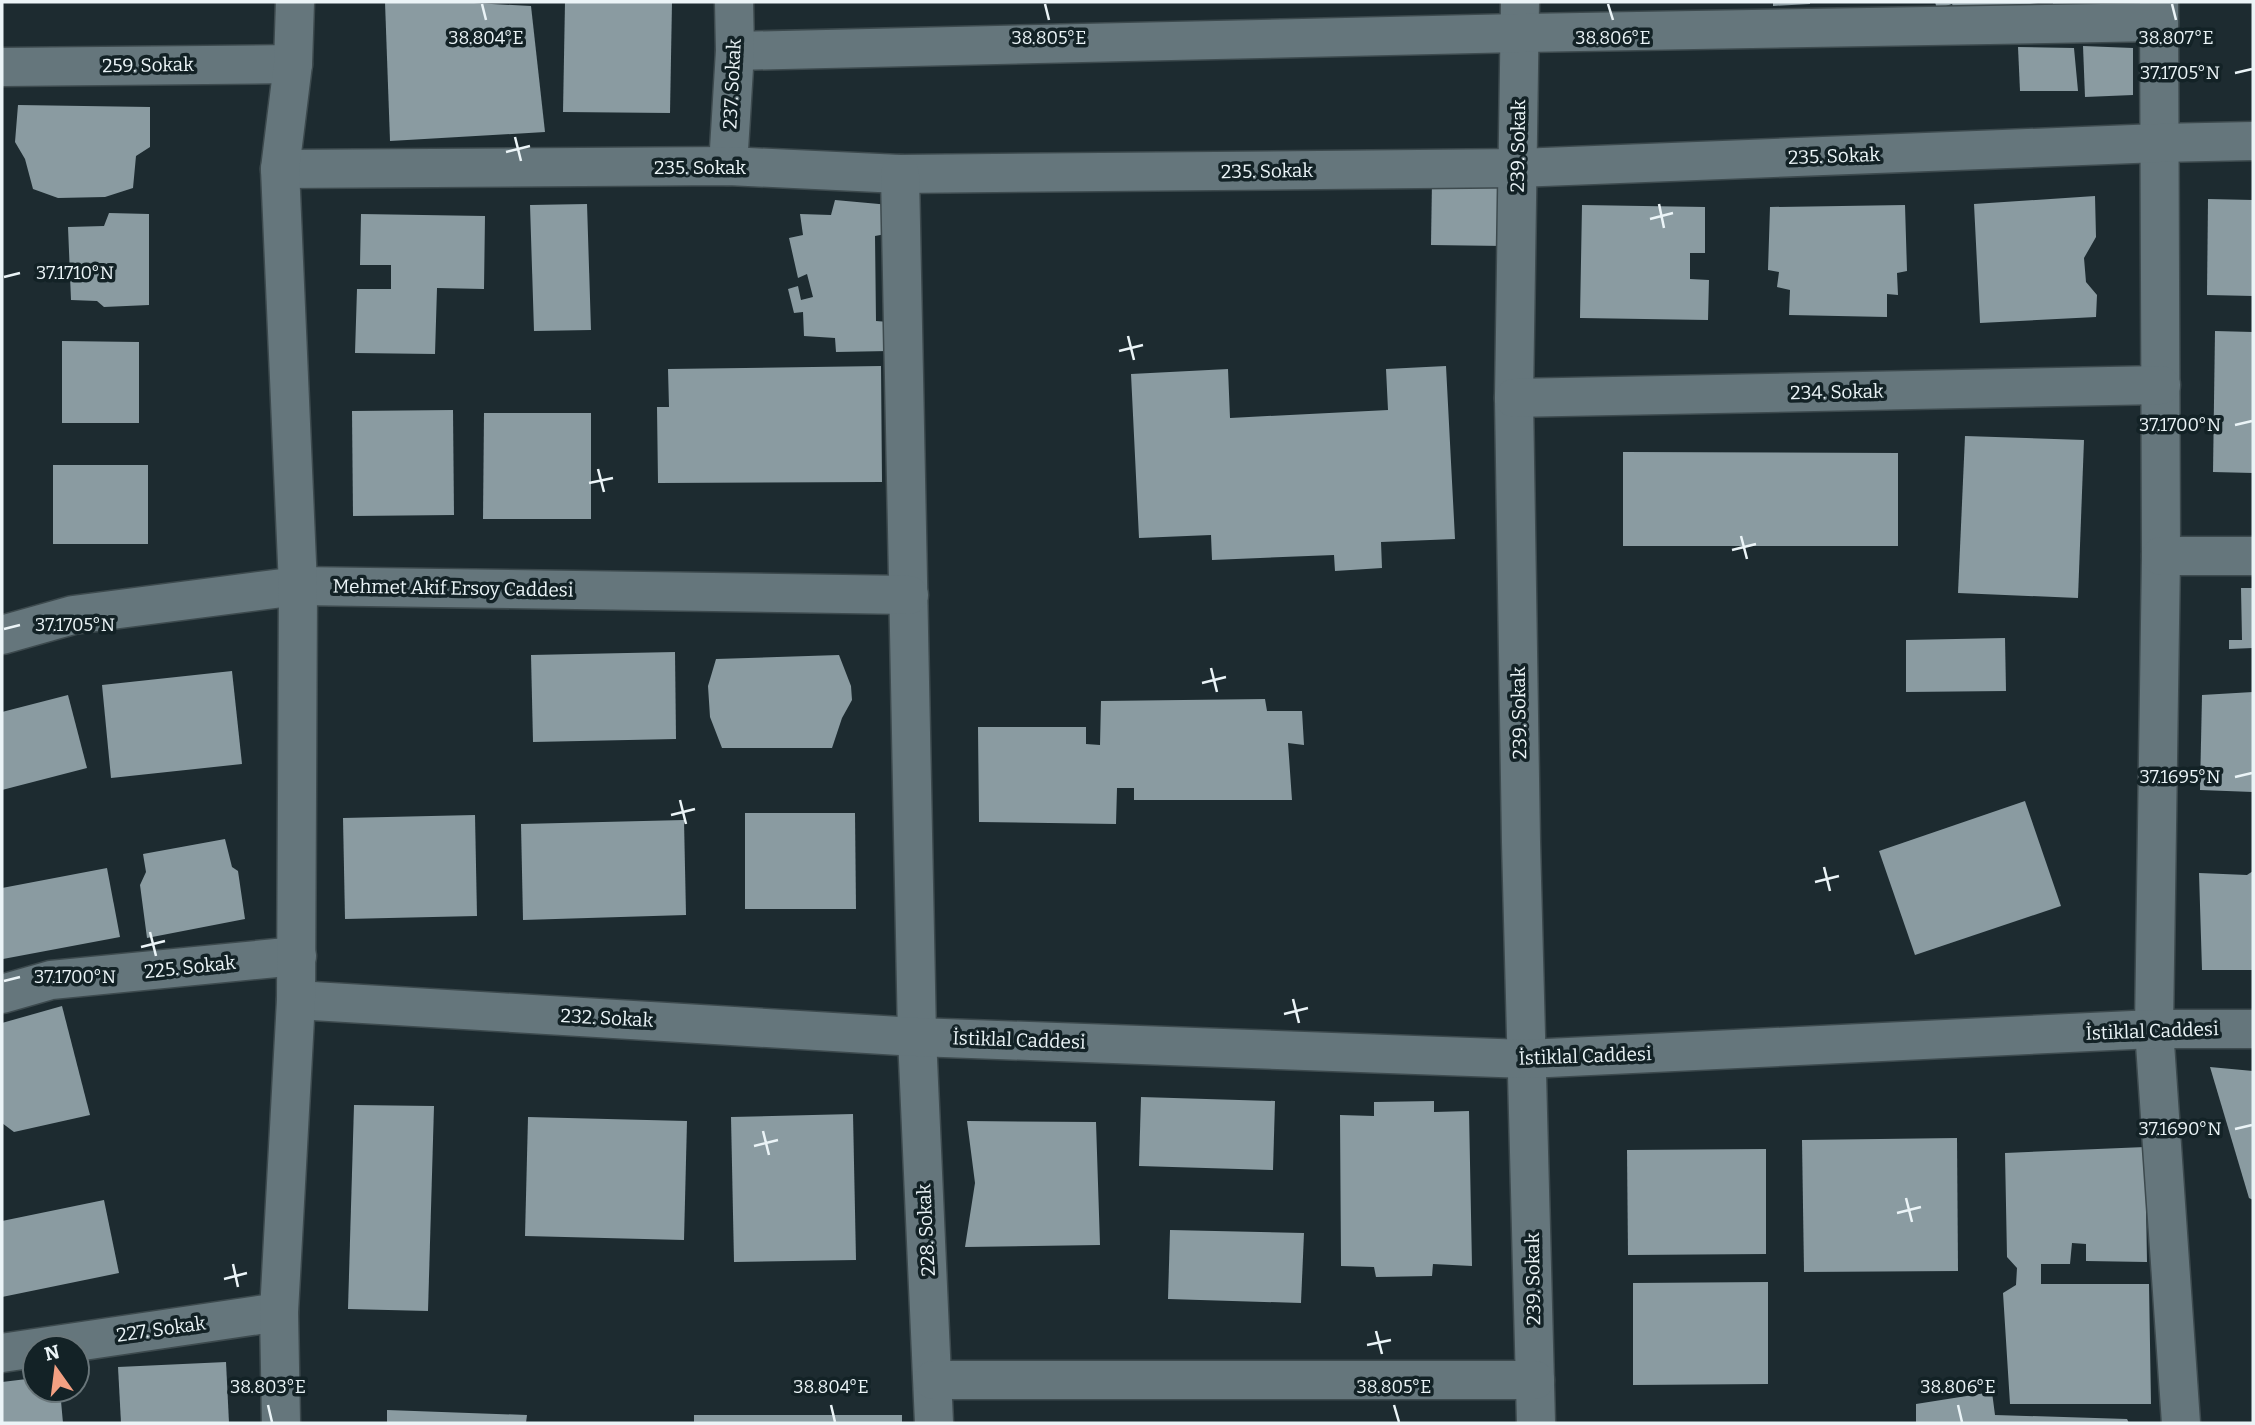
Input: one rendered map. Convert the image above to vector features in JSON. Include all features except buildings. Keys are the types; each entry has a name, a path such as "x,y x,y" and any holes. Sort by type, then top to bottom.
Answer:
{"street":[{"path":"281,1423 279,1312 297,956 298,586 280,169 293,64 295,2"},
{"name":"237. Sokak","path":"728,166 735,51 734,2"},
{"path":"735,51 1520,17 2159,12 2161,556 2154,1029 2181,1423"},
{"name":"239. Sokak","path":"1520,17 1514,398 1536,1423"},
{"name":"259. Sokak","path":"2,67 293,64"},
{"name":"235. Sokak","path":"280,169 728,166 900,174 1518,168 2253,141"},
{"name":"228. Sokak","path":"900,174 917,1037 933,1423"},
{"name":"234. Sokak","path":"1514,398 2161,385"},
{"path":"2161,556 2253,556"},
{"name":"Mehmet Akif Ersoy Caddesi","path":"2,635 73,615 298,586 909,595"},
{"name":"225. Sokak","path":"2,994 51,980 297,956"},
{"name":"232. Sokak","path":"296,1000 917,1037"},
{"name":"İstiklal Caddesi","path":"917,1037 1527,1059 2154,1029 2253,1029"},
{"name":"227. Sokak","path":"2,1353 279,1312"},
{"path":"933,1380 1535,1380"}]}
